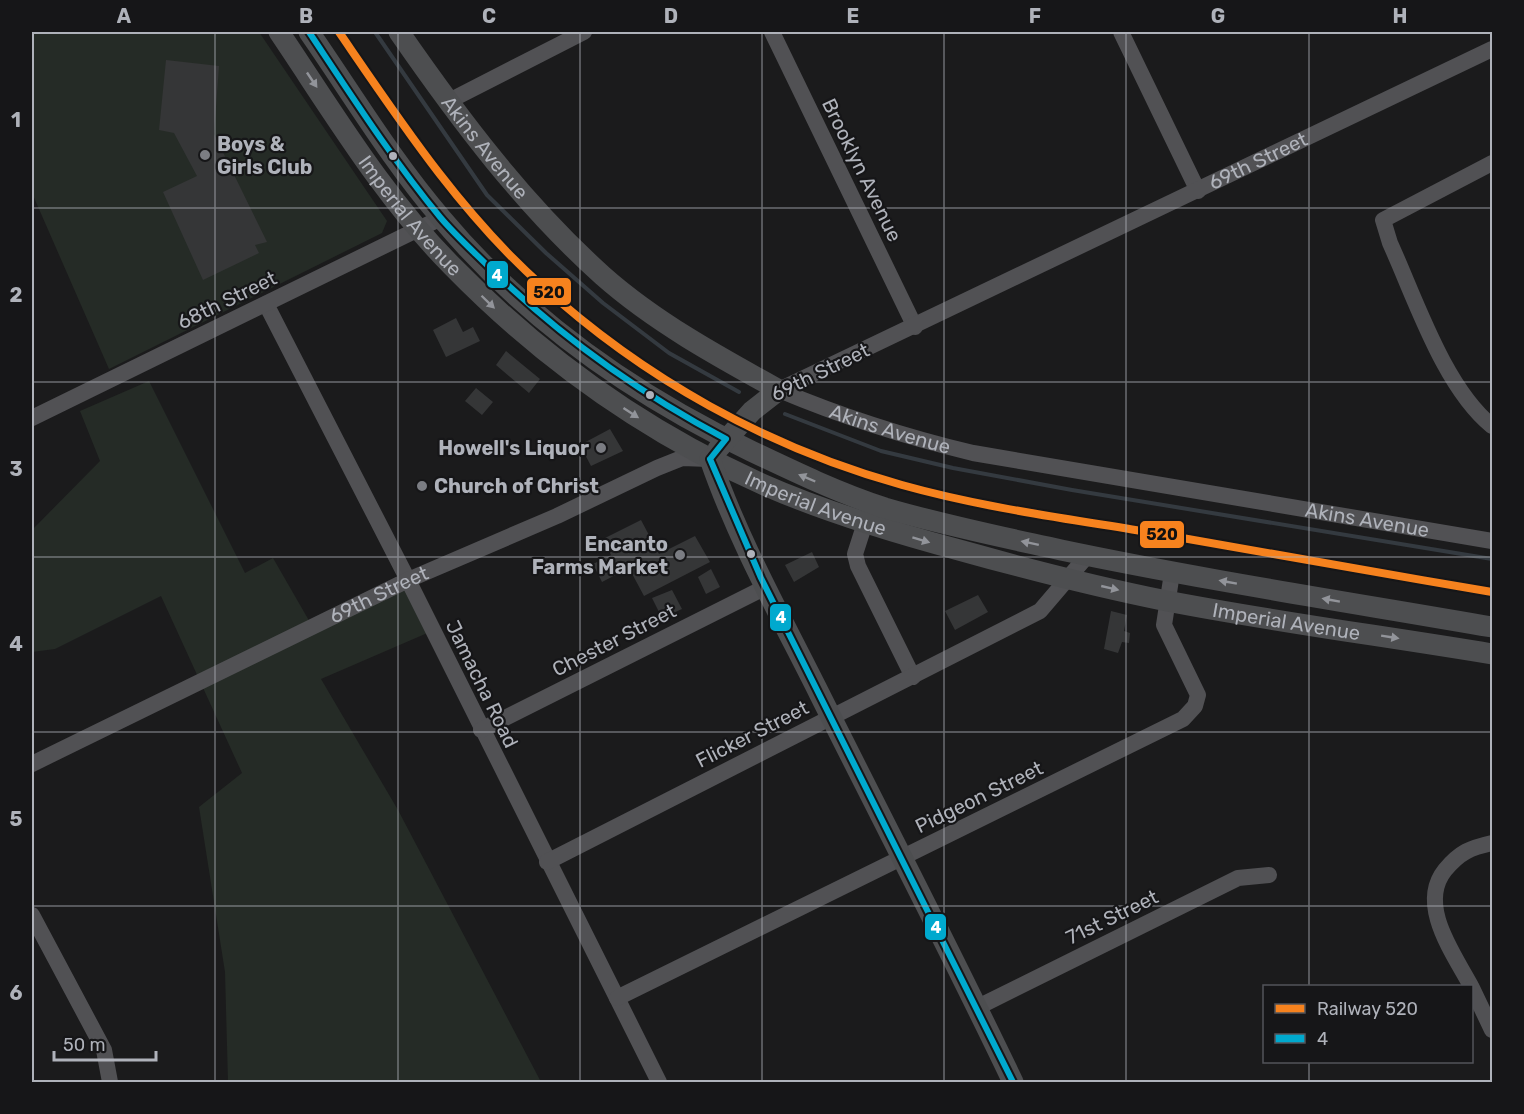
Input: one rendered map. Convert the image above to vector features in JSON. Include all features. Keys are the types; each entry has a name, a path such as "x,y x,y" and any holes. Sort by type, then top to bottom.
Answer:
{"main road":[{"name":"Imperial Avenue","path":"279,32 418,230 510,323 560,364 641,420 710,459 762,485 865,522 1014,566 1166,601 1492,654"},
{"name":"Imperial Avenue","path":"309,32 362,110 441,218 513,292 567,339 651,399 726,439 806,478 884,507 971,531 1172,573 1492,627"},
{"name":"Akins Avenue","path":"399,32 447,102 489,157 526,199 604,277 670,326 779,390"},
{"name":"69th Street","path":"710,459 752,411 779,390"},
{"path":"710,459 722,495 766,587 1013,1083"}],"street":[{"path":"447,102 584,32"},
{"name":"Brooklyn Avenue","path":"772,32 915,327"},
{"path":"1121,32 1198,191"},
{"name":"69th Street","path":"779,390 915,327 1311,134 1492,49"},
{"path":"1492,163 1383,220 1390,243 1454,384 1472,408 1492,426"},
{"name":"68th Street","path":"32,418 441,218"},
{"name":"Jamacha Road","path":"266,304 408,579 658,1083"},
{"name":"Akins Avenue","path":"779,390 861,423 906,437 973,453 1492,541"},
{"name":"69th Street","path":"32,764 408,579 557,516 682,458 710,459"},
{"path":"865,522 855,554 858,566 913,677"},
{"name":"Flicker Street","path":"547,862 1040,611 1087,556"},
{"path":"1166,601 1172,573"},
{"name":"Chester Street","path":"481,730 766,587"},
{"name":"Pidgeon Street","path":"616,998 1183,719 1196,706 1198,695 1164,625 1166,601"},
{"path":"1470,985 1440,926 1435,907 1437,887 1441,875 1459,853 1492,843"},
{"name":"71st Street","path":"976,1008 1238,878 1269,875"},
{"path":"32,915 104,1050 110,1083"},
{"path":"1473,991 1492,1030"}],"shaded area":[{"path":"32,32 259,32 387,221 382,233 109,369 32,193"},
{"path":"149,381 245,573 273,558 315,631 408,580 432,631 321,679 398,810 541,1082 228,1082 225,972 199,807 242,773 161,596 55,649 32,652 32,530 100,461 80,411"}],"building":[{"name":"Boys & Girls Club","path":"166,60 219,66 214,134 267,242 255,245 259,253 203,280 163,192 197,176 174,133 159,130"},
{"path":"456,318 463,332 473,327 480,341 446,357 433,330"},
{"path":"506,351 540,379 529,393 496,365"},
{"path":"476,388 493,402 482,415 465,401"},
{"name":"Howell's Liquor","path":"610,429 623,451 591,466 580,445"},
{"path":"641,520 659,554 695,536 710,562 644,596 629,568 602,582 593,564 611,555 603,539"},
{"path":"812,552 819,567 794,582 785,565"},
{"path":"711,569 720,587 706,594 698,577"},
{"path":"672,590 682,609 662,618 652,598"},
{"path":"978,595 988,612 955,630 945,611"},
{"path":"1111,611 1127,615 1124,631 1130,633 1129,643 1122,642 1118,653 1104,649"}],"waterway":[{"path":"375,32 487,195 546,253 603,303 669,353 739,392"},
{"path":"785,414 881,451 953,468 1072,490 1492,559"}],"rail line":[{"name":"520","path":"339,32 408,132 457,196 483,227 540,284 621,350 709,406 756,430 852,470 964,500 1492,592"}],"transit line":[{"name":"4","path":"309,32 389,150 452,231 545,318 602,363 663,403 726,439 710,459"},
{"name":"4","path":"710,459 761,578 1013,1082"}],"place":[{"name":"Boys & Girls Club","path":"205,155"},
{"name":"Howell's Liquor","path":"601,448"},
{"name":"Church of Christ","path":"422,486"},
{"name":"Encanto Farms Market","path":"680,555"}]}
